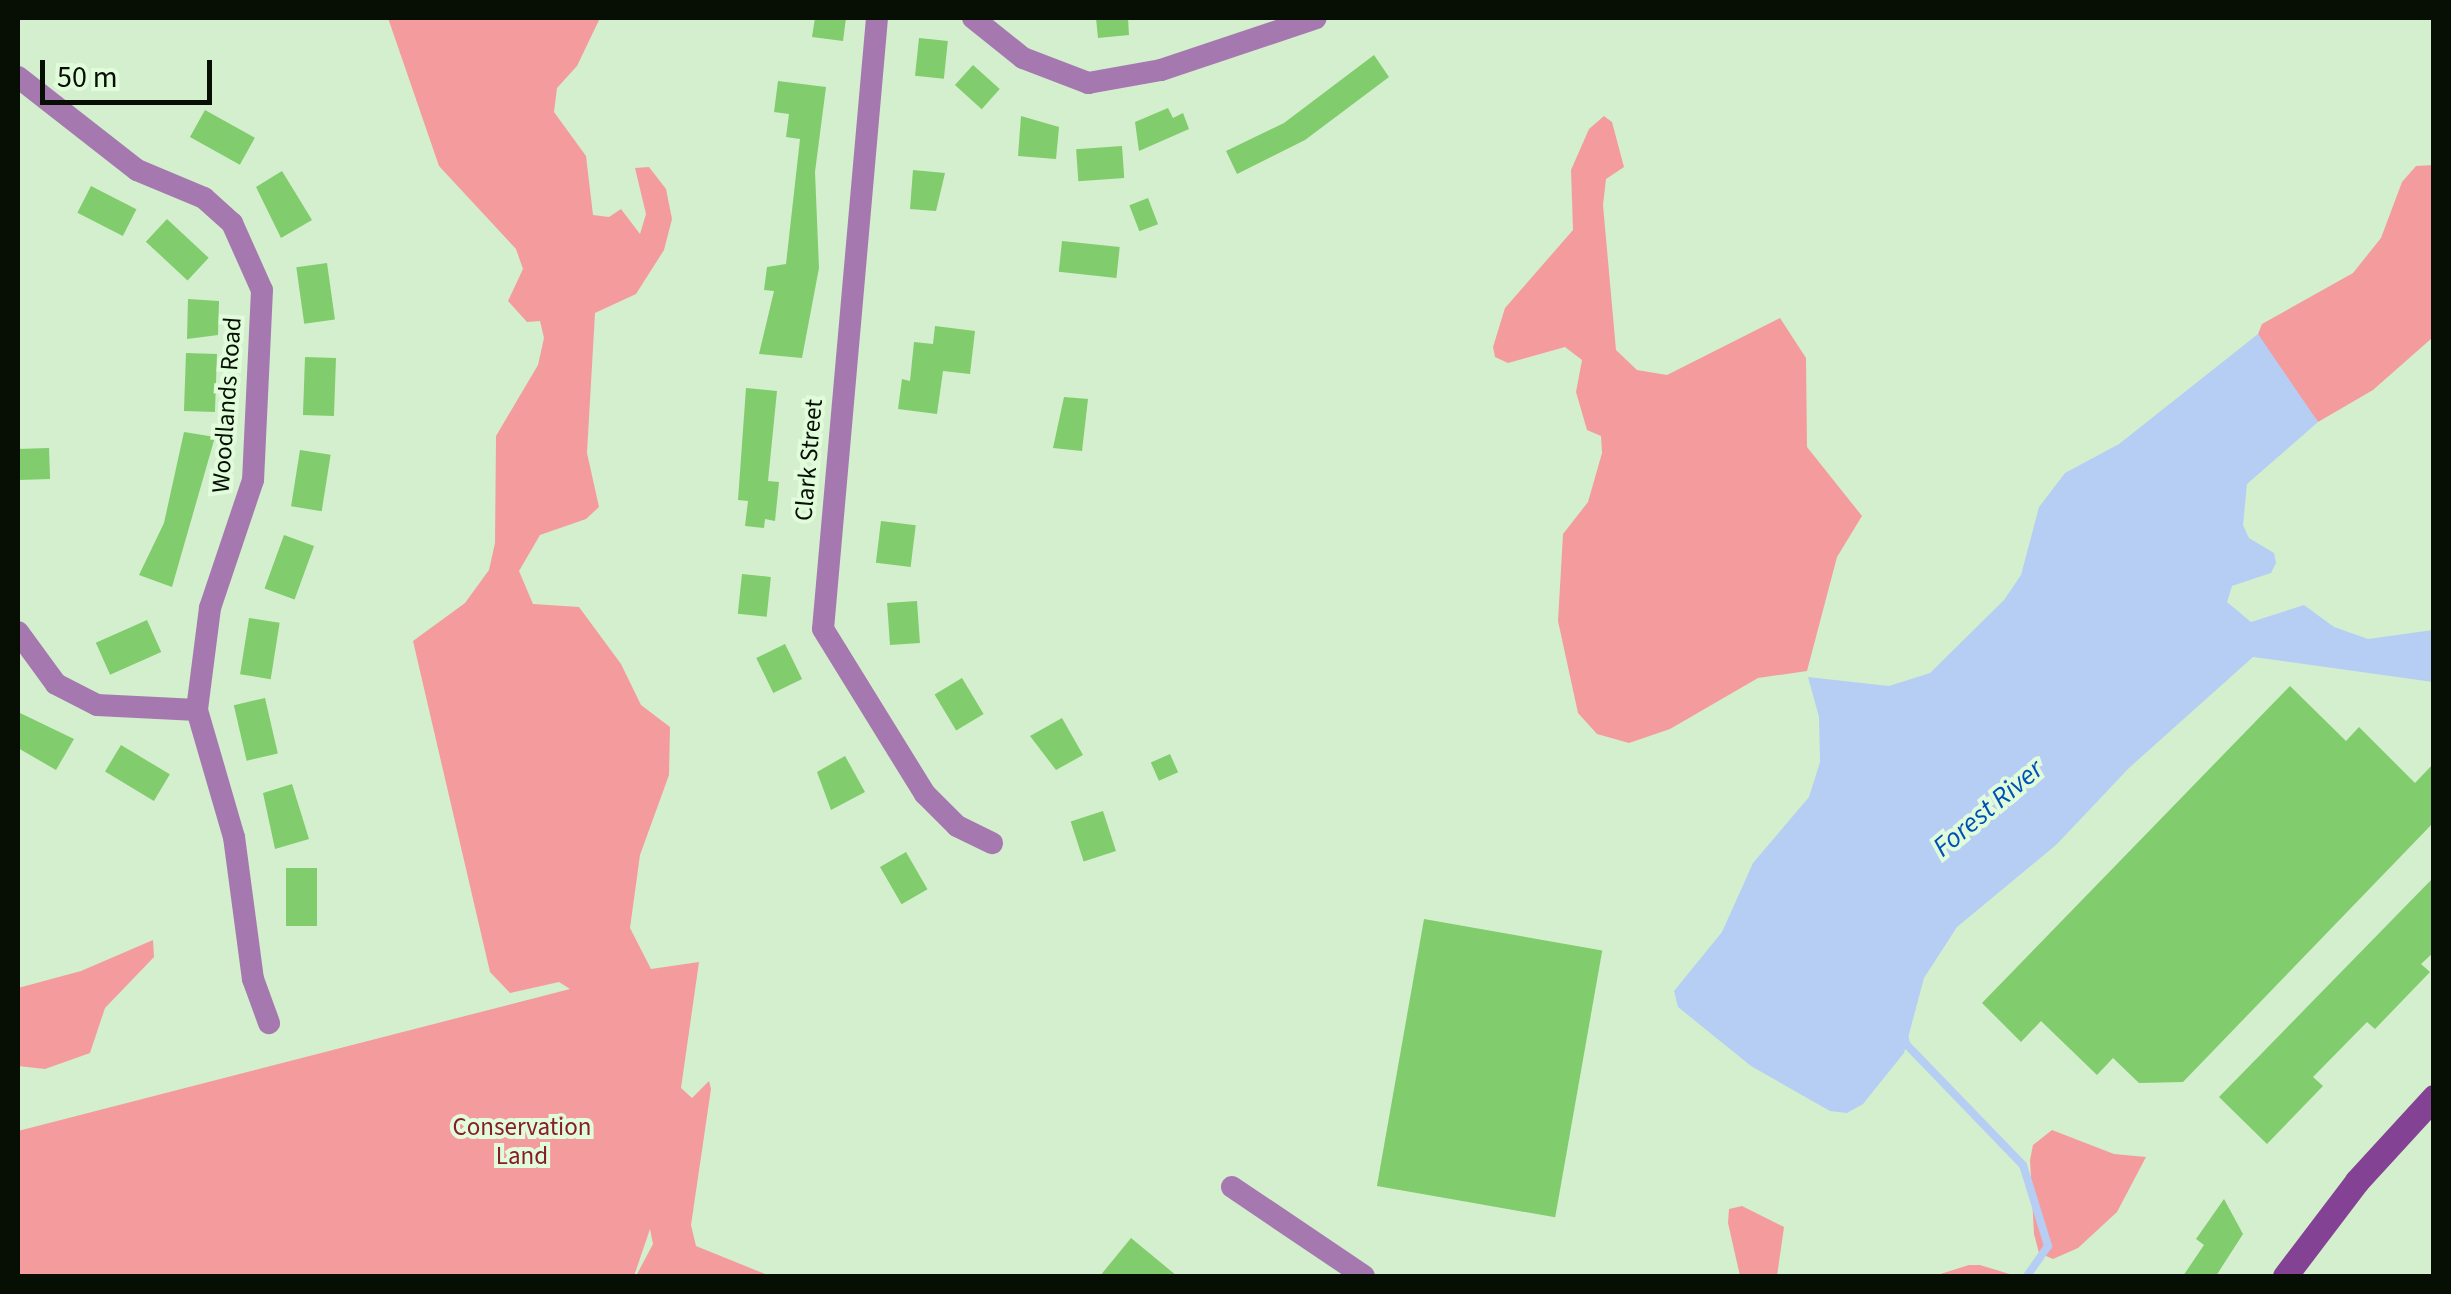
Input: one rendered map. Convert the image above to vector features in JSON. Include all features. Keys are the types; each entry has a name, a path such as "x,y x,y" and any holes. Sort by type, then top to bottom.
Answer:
{"street":[{"name":"Clark Street","path":"878,18 823,629 925,794 956,826 992,842"},
{"path":"973,18 1022,58 1088,83 1161,70 1316,18"},
{"name":"Woodlands Road","path":"18,77 137,170 204,198 232,223 262,290 253,480 210,608 196,710 234,837 250,965 269,1023"},
{"path":"18,632 56,684 97,705 196,710"},
{"path":"2285,1276 2370,1166 2434,1096"},
{"path":"1232,1187 1364,1276"}],"green space":[{"name":"Conservation Land","path":"388,18 600,18 577,66 557,88 554,112 586,156 593,215 609,217 621,209 640,234 646,214 635,168 649,167 666,189 672,219 664,250 636,294 595,313 587,453 599,507 586,519 540,535 519,571 533,604 579,607 621,664 641,705 670,727 669,775 640,855 630,928 651,969 699,962 681,1088 692,1098 709,1081 711,1089 691,1225 696,1246 770,1276 636,1276 653,1244 650,1229 634,1276 18,1276 18,1131 570,989 559,982 510,993 490,972 413,641 465,603 489,570 495,543 496,436 538,365 544,338 540,321 527,322 508,301 523,269 516,249 439,166"},
{"path":"1604,116 1612,122 1624,167 1606,179 1603,205 1616,350 1637,370 1667,375 1780,318 1806,358 1807,447 1862,516 1837,557 1807,671 1758,678 1670,729 1629,743 1597,734 1578,713 1558,621 1563,534 1588,502 1602,453 1601,436 1587,430 1576,392 1582,360 1565,347 1508,363 1495,357 1493,347 1505,308 1573,230 1571,170 1589,129"},
{"path":"2433,165 2432,338 2373,390 2318,422 2267,352 2258,334 2262,324 2353,273 2381,238 2402,182 2416,166"},
{"path":"153,940 154,957 105,1008 90,1053 45,1069 18,1066 18,988 81,971"},
{"path":"2052,1130 2114,1154 2146,1157 2117,1212 2078,1248 2053,1259 2039,1253 2034,1234 2030,1160 2033,1145"},
{"path":"1742,1206 1784,1227 1777,1276 1740,1276 1728,1223 1729,1209"},
{"path":"1980,1265 2016,1276 1934,1276"}],"water":[{"path":"2258,334 2318,422 2247,484 2243,525 2249,538 2274,553 2276,563 2271,573 2232,586 2227,602 2251,622 2304,605 2334,627 2368,639 2433,630 2433,682 2253,657 2129,768 2056,845 1957,927 1924,978 1904,1053 1863,1104 1847,1113 1830,1111 1751,1066 1678,1007 1674,991 1722,932 1753,863 1809,797 1820,762 1819,717 1808,677 1889,686 1930,673 2004,600 2021,575 2039,507 2065,473 2119,444"}],"building":[{"path":"815,18 846,18 843,41 812,37"},
{"path":"1096,18 1128,18 1129,35 1098,38"},
{"path":"919,38 948,41 944,79 915,76"},
{"path":"1374,55 1389,77 1305,140 1237,174 1226,151 1284,123"},
{"path":"973,65 1000,89 982,109 955,85"},
{"path":"778,81 826,87 815,172 819,268 802,358 759,354 774,291 764,290 767,267 786,264 800,139 786,137 789,114 774,112"},
{"path":"1168,108 1173,118 1183,113 1189,129 1139,151 1135,122"},
{"path":"205,110 255,138 240,165 190,137"},
{"path":"1021,116 1059,127 1056,159 1018,156"},
{"path":"1122,146 1124,178 1078,181 1076,149"},
{"path":"913,170 945,173 936,211 910,209"},
{"path":"282,171 312,220 281,238 256,187"},
{"path":"91,186 136,209 123,236 77,213"},
{"path":"1148,198 1158,224 1139,231 1129,205"},
{"path":"167,219 209,258 188,281 146,242"},
{"path":"1062,241 1120,247 1116,278 1059,272"},
{"path":"327,263 335,319 304,324 296,267"},
{"path":"188,299 219,301 218,335 187,339"},
{"path":"935,326 975,331 970,374 943,371 937,414 898,409 902,379 910,381 914,342 933,344"},
{"path":"186,353 217,354 215,412 184,411"},
{"path":"305,357 336,358 334,416 303,415"},
{"path":"746,388 777,391 768,481 779,482 775,521 765,519 764,528 745,526 748,501 738,500"},
{"path":"1064,397 1088,399 1082,451 1053,448"},
{"path":"184,432 215,437 172,587 139,575 164,523"},
{"path":"49,448 50,479 19,480 18,449"},
{"path":"300,450 331,455 322,511 291,506"},
{"path":"881,521 916,525 911,567 876,563"},
{"path":"284,535 314,546 295,600 265,589"},
{"path":"742,574 771,577 767,617 738,614"},
{"path":"917,601 920,643 890,645 887,603"},
{"path":"249,618 280,623 271,679 240,674"},
{"path":"147,620 161,652 110,675 96,643"},
{"path":"785,644 802,679 773,693 756,658"},
{"path":"962,678 984,714 956,730 935,694"},
{"path":"2290,686 2346,741 2359,727 2415,783 2434,763 2434,822 2183,1082 2139,1083 2113,1058 2097,1075 2041,1021 2021,1042 1982,1003"},
{"path":"265,698 278,754 247,761 234,705"},
{"path":"18,712 74,739 56,770 18,748"},
{"path":"1062,718 1083,755 1056,770 1030,736"},
{"path":"121,745 170,774 154,801 105,772"},
{"path":"1170,754 1178,772 1159,781 1151,763"},
{"path":"845,756 865,792 831,810 817,772"},
{"path":"292,784 309,839 275,849 263,793"},
{"path":"1103,811 1116,851 1084,861 1071,822"},
{"path":"906,852 928,889 902,904 880,867"},
{"path":"286,868 317,868 317,926 286,926"},
{"path":"2434,877 2434,952 2421,964 2430,972 2375,1029 2367,1022 2313,1077 2323,1086 2267,1144 2219,1097"},
{"path":"1424,919 1602,950 1555,1217 1377,1186"},
{"path":"2224,1199 2243,1234 2216,1276 2183,1276 2204,1245 2196,1239"},
{"path":"1131,1238 1177,1276 1100,1276"}],"waterway":[{"name":"Forest River","path":"1903,1030 1906,1044 2023,1165 2048,1246 2027,1276"}]}
